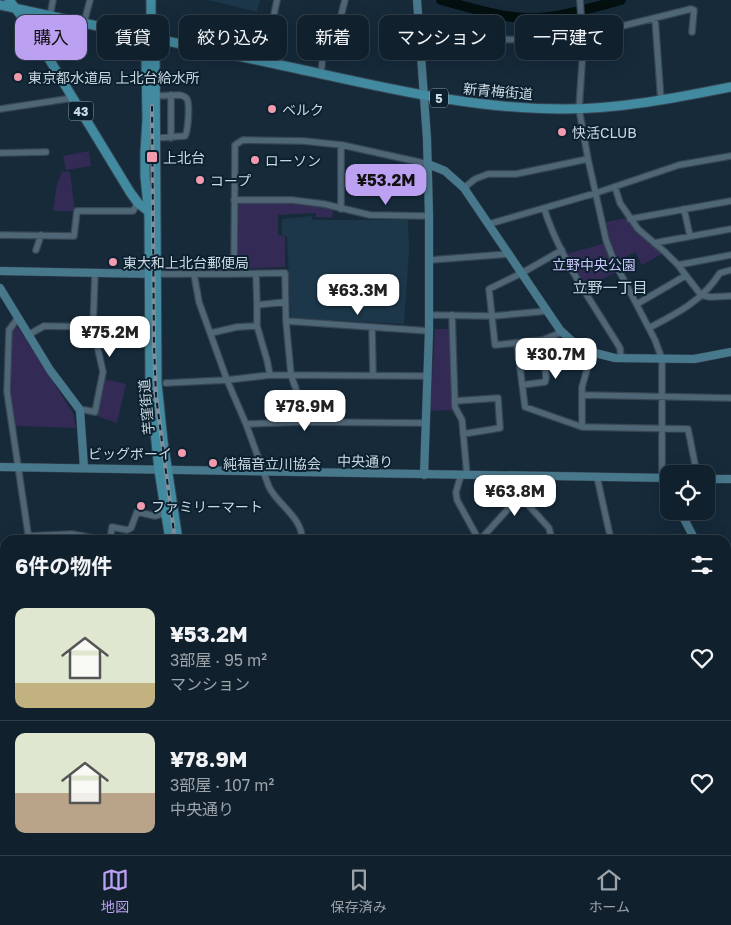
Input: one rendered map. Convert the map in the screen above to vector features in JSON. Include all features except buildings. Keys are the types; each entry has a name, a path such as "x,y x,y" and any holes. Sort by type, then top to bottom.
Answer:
{"main road":[{"name":"43","path":"9,0 20,15"},
{"name":"芋窪街道","path":"151,0 151,15"},
{"name":"新青梅街道","path":"0,5 45,15"},
{"name":"新青梅街道","path":"169,42 424,96 498,106 579,109 630,105 661,101 731,87"},
{"name":"43","path":"50,60 138,203 152,211"},
{"name":"芋窪街道","path":"146,60 145,176 152,211"},
{"name":"芋窪街道","path":"155,60 156,138 152,211 152,274 157,383 169,535"},
{"name":"芋窪街道","path":"163,470 177,535"}],"street":[{"path":"50,15 53,0"},
{"path":"86,15 90,0"},
{"path":"264,62 277,0"},
{"path":"321,74 326,32 336,35 345,0"},
{"path":"580,1 582,15"},
{"path":"417,2 428,164 430,260 424,475"},
{"path":"623,26 691,9 694,10 692,32"},
{"path":"655,18 661,101"},
{"path":"581,60 579,109 606,240 614,261 655,340 662,359 664,465"},
{"path":"147,106 150,99 155,95 180,95 186,98 187,133 182,138 156,138"},
{"path":"171,95 171,138"},
{"path":"0,110 73,98"},
{"path":"234,274 235,145 241,140 304,141 341,145 428,164 445,172 464,188 547,311 562,332 573,342 592,352 621,358 694,359 731,352"},
{"path":"341,145 341,209"},
{"path":"0,153 46,152"},
{"path":"488,224 596,193 679,165 731,158"},
{"path":"464,188 475,179 488,174 516,174 588,159"},
{"path":"615,186 620,203 638,230 678,265 701,295 710,297 731,296"},
{"path":"234,200 300,201 382,216 429,216"},
{"path":"630,219 731,201"},
{"path":"0,235 74,236 77,211 133,211 138,203"},
{"path":"544,208 562,250 620,348 621,358"},
{"path":"684,209 690,236"},
{"path":"654,243 731,229"},
{"path":"36,250 41,235"},
{"path":"562,250 489,289 495,346 543,340 562,332"},
{"path":"430,260 508,254"},
{"path":"678,265 731,255"},
{"path":"649,328 686,309 710,288 720,273 731,270"},
{"path":"0,272 285,273 286,322 291,375 298,395 300,422"},
{"path":"80,410 95,412 103,372 93,327 95,273"},
{"path":"194,274 199,302 227,380 273,496 298,523 302,535"},
{"path":"256,274 256,326 270,375"},
{"path":"637,304 686,276"},
{"path":"0,288 50,370 80,410 84,468"},
{"path":"257,305 285,302"},
{"path":"429,315 493,316 547,311"},
{"path":"452,315 455,407 462,420 464,434 464,475 456,492 456,500 476,535"},
{"path":"18,318 9,330 7,392 28,535"},
{"path":"286,322 429,331"},
{"path":"28,335 44,326 93,327"},
{"path":"211,334 237,327 256,326"},
{"path":"372,327 372,375"},
{"path":"522,385 545,382 543,340"},
{"path":"517,344 525,408 582,427 688,429 694,465"},
{"path":"582,427 582,387 592,352"},
{"path":"166,383 227,380 270,375 427,376"},
{"path":"583,395 731,398"},
{"path":"455,401 498,398 500,428 464,434"},
{"path":"246,424 300,422 425,423"},
{"name":"中央通り","path":"0,467 660,478"},
{"path":"484,535 509,508 518,476"},
{"path":"597,477 610,535"},
{"path":"715,479 731,479"},
{"path":"514,489 549,528 551,535"},
{"path":"111,535 112,527 127,530 131,528 137,512 155,516 166,513"},
{"path":"685,520 692,535"},
{"path":"61,535 77,535"}],"shaded area":[{"path":"208,0 260,0 257,12"},
{"path":"312,216 312,220 408,220 409,250 404,324 291,318 287,236 282,235 282,219"}],"green space":[{"path":"89,151 91,166 66,170 63,156"},
{"path":"62,172 70,172 75,211 53,211 57,184"},
{"path":"306,203 333,209 332,218 316,217 316,213 278,215 278,235 285,236 285,267 238,269 238,204"},
{"path":"627,218 635,232 664,253 642,265 635,252 616,262 606,222"},
{"name":"立野中央公園","path":"606,243 617,272 586,287 566,254"},
{"path":"14,326 17,326 73,413 76,428 15,426 11,392 12,329"},
{"path":"435,329 450,329 452,406 454,410 430,411"},
{"path":"104,379 126,384 117,423 97,416"}],"waterway":[{"path":"441,0 489,13 527,18 560,15 621,0"}],"railway":[{"path":"152,106 156,396 174,535"}],"place":[{"name":"東京都水道局 上北台給水所","path":"18,77"},
{"name":"ベルク","path":"272,109"},
{"name":"快活CLUB","path":"562,132"},
{"name":"上北台","path":"152,157"},
{"name":"ローソン","path":"255,160"},
{"name":"コープ","path":"200,180"},
{"name":"東大和上北台郵便局","path":"113,262"},
{"name":"ビッグボーイ","path":"182,453"},
{"name":"純福音立川協会","path":"213,463"},
{"name":"ファミリーマート","path":"141,506"}],"district":[{"name":"立野一丁目","path":"610,287"}]}
